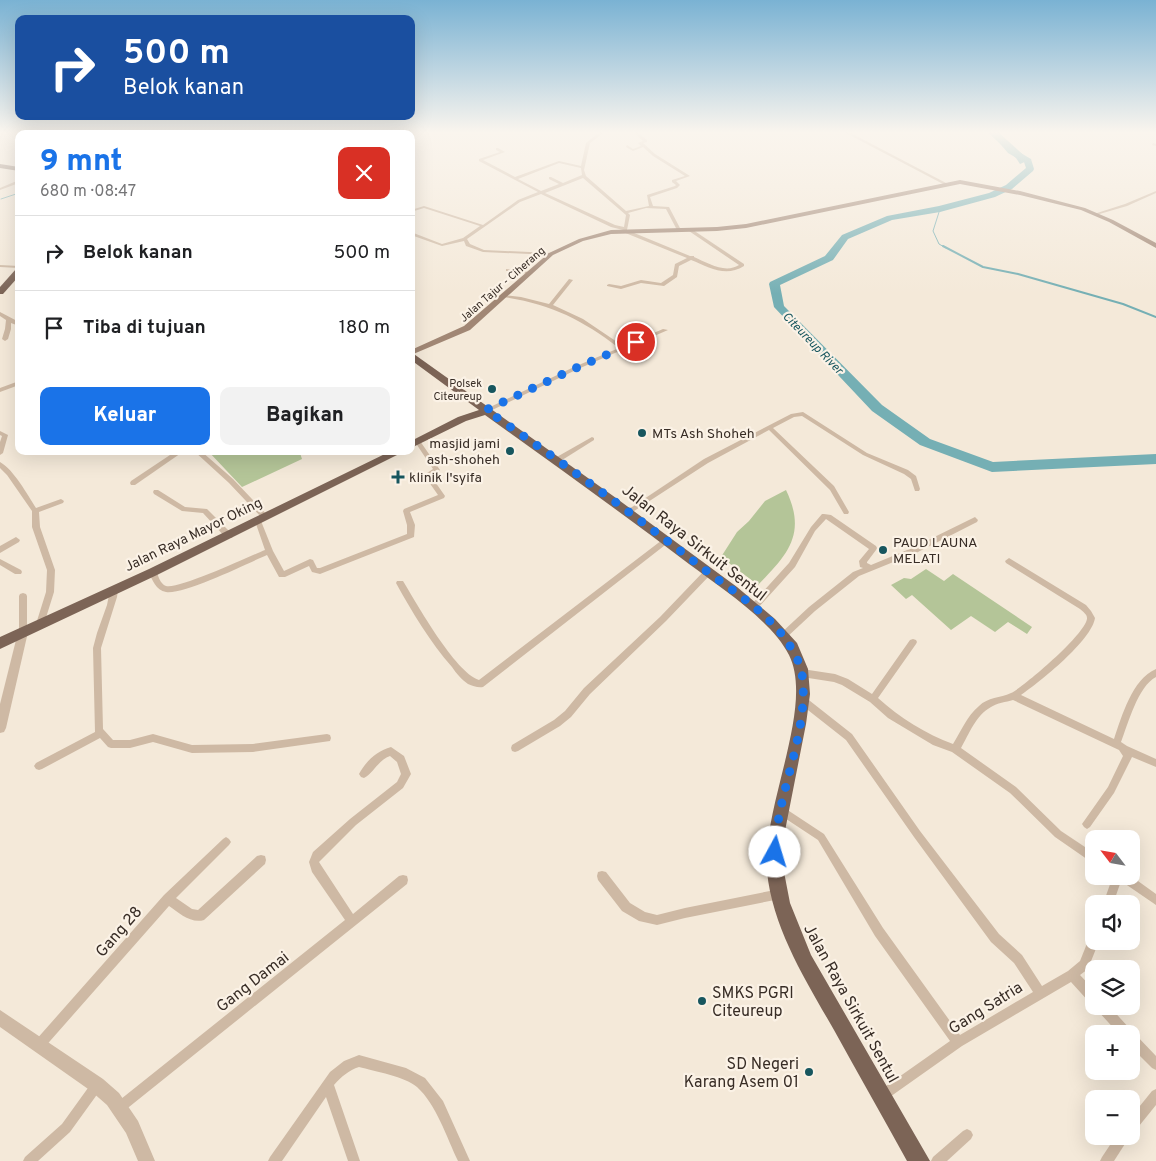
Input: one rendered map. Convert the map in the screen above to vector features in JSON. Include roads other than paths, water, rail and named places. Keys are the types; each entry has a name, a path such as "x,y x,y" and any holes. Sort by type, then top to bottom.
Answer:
{"main road":[{"name":"Jalan Tajur - Ciherang","path":"415,352 467,328 551,254 594,235 625,230 730,228 770,223 941,185"},
{"name":"Jalan Tajur - Ciherang","path":"980,185 1020,193 1096,214 1156,246"},
{"path":"0,292 15,275"},
{"name":"Jalan Raya Sirkuit Sentul","path":"415,357 470,400 628,511 754,607 783,636 797,659 802,673 802,700 798,732 780,810 775,841 775,864 780,894 791,931 805,961 883,1094 919,1161"},
{"path":"462,419 470,400"},
{"path":"415,444 462,419 486,410"},
{"name":"Jalan Raya Mayor Oking","path":"0,643 229,536 392,455"}],"street":[{"path":"528,185 614,226 723,271 736,269 742,265 688,229"},
{"path":"415,235 442,245 465,239 514,203 559,185"},
{"path":"595,185 626,212 628,217 624,225 625,230"},
{"path":"651,207 649,195 677,185"},
{"path":"1096,214 1126,205 1156,192"},
{"path":"415,209 423,207 483,226"},
{"path":"626,212 651,207 668,208 679,230"},
{"path":"465,239 468,245 483,251 551,254"},
{"path":"609,285 621,288 641,281 662,286 674,276 677,265 692,258"},
{"path":"0,266 15,267"},
{"path":"508,270 529,273"},
{"path":"551,305 571,280"},
{"path":"503,297 530,299 551,305 597,328 621,348"},
{"path":"503,297 528,300 551,307 594,329 621,348"},
{"path":"0,314 15,323"},
{"path":"5,339 8,320"},
{"path":"486,410 621,348 665,330"},
{"path":"0,390 15,384"},
{"path":"628,511 699,465 768,426 793,415 803,414 865,454 906,472 914,478 917,489"},
{"path":"768,426 832,488 846,512"},
{"path":"0,433 5,435 0,453"},
{"path":"557,460 592,439"},
{"path":"202,455 226,476 262,519 269,551 282,575 310,562 315,570 318,571 411,534 411,524 406,511 442,496 427,475 437,470 415,444"},
{"path":"133,483 175,455"},
{"path":"0,464 10,473 35,511 36,527 51,570 50,592 40,624"},
{"path":"156,492 184,509 205,511 229,536"},
{"path":"35,511 61,501"},
{"path":"754,607 792,565 812,529 824,516 829,517 873,548 863,561 863,564 869,567"},
{"path":"783,636 812,609 856,574 869,567 915,550 975,520"},
{"path":"0,550 16,540"},
{"path":"400,583 422,622 445,654 472,682 480,684 666,540"},
{"path":"153,572 157,582 166,588 173,588 206,578 269,551"},
{"path":"956,749 979,711 994,700 1014,696 1064,655 1085,632 1091,620 1090,614 1083,607 1009,561"},
{"path":"0,562 18,572"},
{"path":"515,748 557,723 568,714 587,691 663,619 708,572"},
{"path":"114,590 112,604 98,638 96,648 99,730 111,744 117,746 153,738 180,747 206,749 253,748 327,738"},
{"path":"0,728 23,632 23,596"},
{"path":"873,700 913,642"},
{"path":"802,673 835,678 873,700 891,715 936,742 956,749 1013,790 1058,834 1085,853"},
{"path":"1116,744 1141,683 1156,673"},
{"path":"1014,696 1156,763"},
{"path":"802,700 849,737 929,850 995,938 1018,959 1040,993"},
{"path":"39,766 101,733"},
{"path":"1087,824 1111,790 1128,755 1126,750"},
{"path":"352,922 316,868 314,862 317,856 353,822 400,785 406,774 401,760 391,751 385,752 364,774"},
{"path":"780,810 820,837 879,932 958,1042"},
{"name":"Gang 28","path":"39,1045 168,899 226,842"},
{"path":"168,899 190,914 200,916 261,860"},
{"path":"602,876 626,906 643,916 657,920 780,894"},
{"name":"Gang Damai","path":"120,1107 403,880"},
{"path":"1135,885 1156,900"},
{"name":"Gang Satria","path":"883,1094 958,1042 1072,975 1084,965 1090,950"},
{"path":"1072,975 1085,989"},
{"path":"1109,1015 1119,1025"},
{"path":"0,1018 96,1085 120,1107 132,1127 147,1161"},
{"path":"1140,1047 1156,1064"},
{"path":"274,1161 328,1084 341,1070 359,1061 406,1074 420,1082 439,1105 464,1161"},
{"path":"328,1084 354,1161"},
{"path":"29,1161 66,1128 96,1085"},
{"path":"1140,1115 1156,1095"},
{"path":"937,1161 967,1135"},
{"path":"1112,1158 1119,1145"}],"waterway":[{"name":"Citeureup River","path":"1011,185 992,195 940,209 890,218 845,237 829,258 774,284 779,307 877,408 925,442 992,467 1156,459"},
{"path":"1,199 15,194"},
{"path":"940,209 933,231 939,244 946,248"},
{"path":"943,246 983,267 1018,274 1123,304 1156,317"}],"place":[{"name":"Polsek Citeureup","path":"492,389"},
{"name":"MTs Ash Shoheh","path":"642,433"},
{"name":"masjid jami ash-shoheh","path":"510,451"},
{"name":"klinik l'syifa","path":"398,477"},
{"name":"PAUD LAUNA MELATI","path":"883,550"},
{"name":"SMKS PGRI Citeureup","path":"702,1001"},
{"name":"SD Negeri Karang Asem 01","path":"809,1072"}]}
